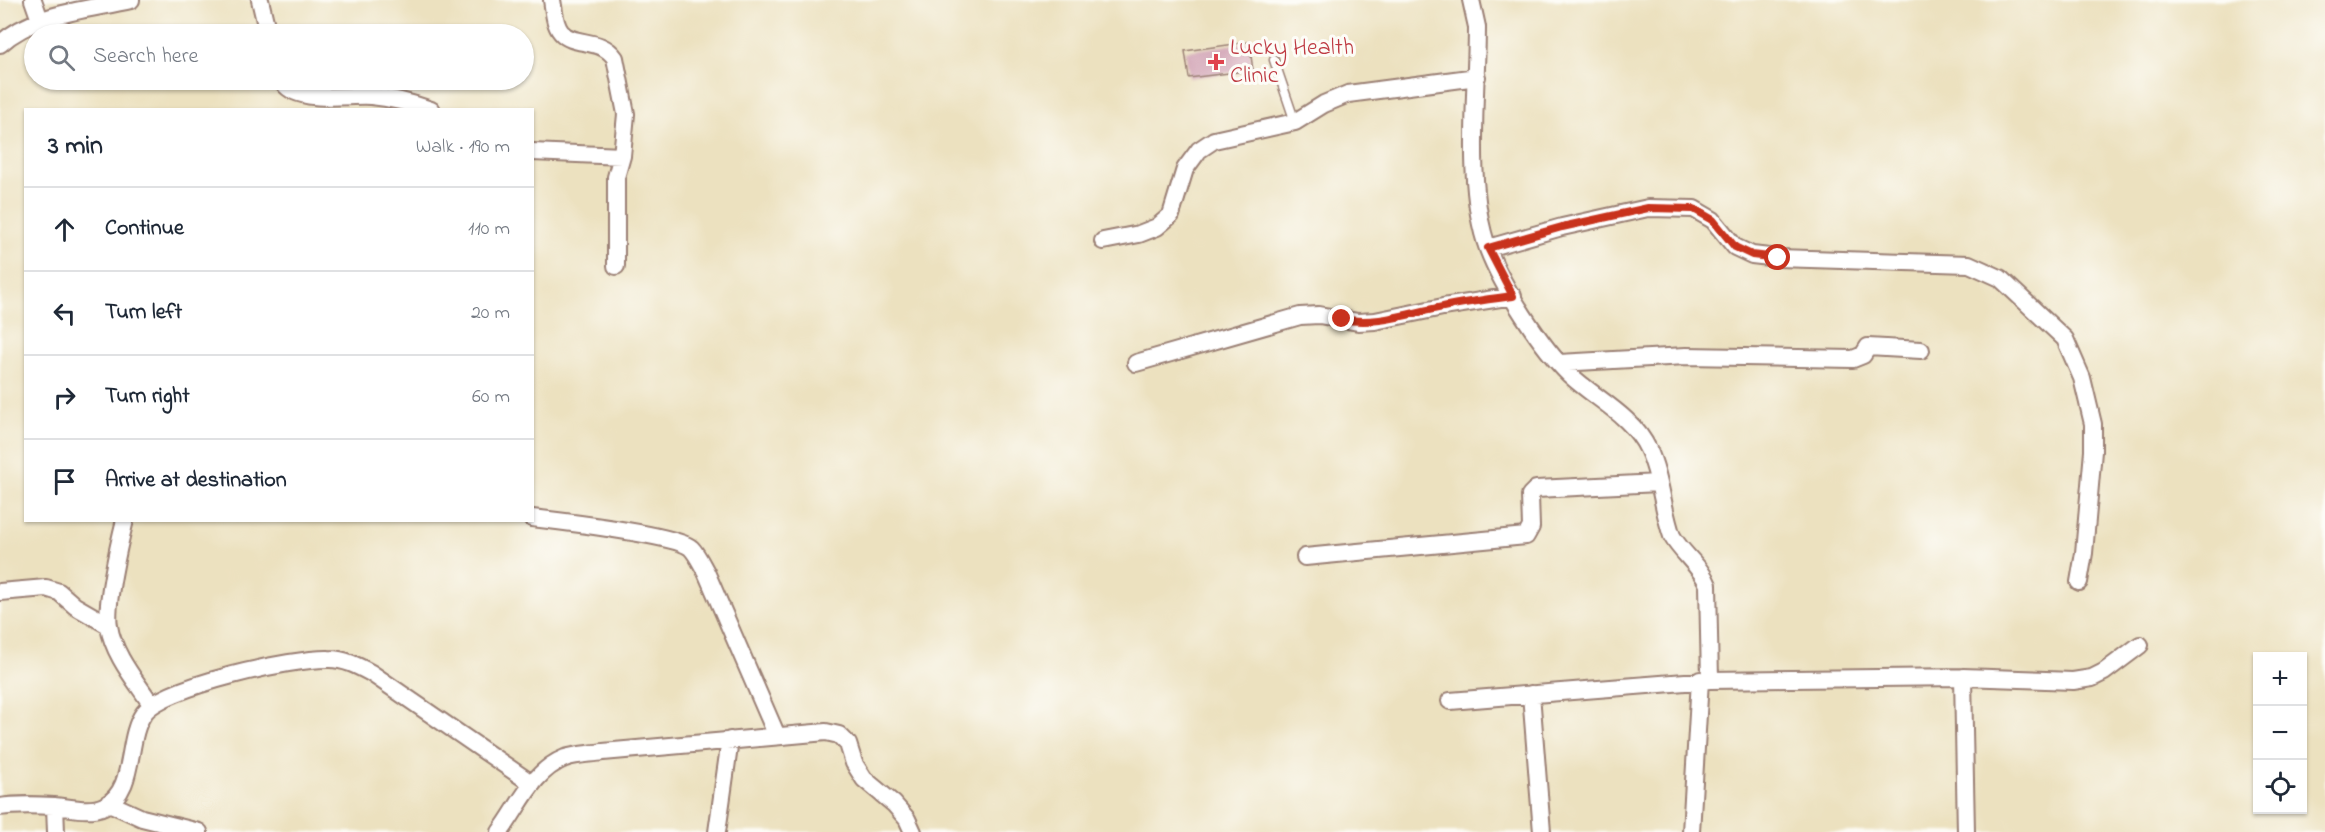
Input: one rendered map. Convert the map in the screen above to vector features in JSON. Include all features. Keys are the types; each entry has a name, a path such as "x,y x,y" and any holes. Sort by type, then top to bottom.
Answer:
{"street":[{"path":"33,0 40,20"},
{"path":"32,24 40,20 131,0"},
{"path":"260,0 266,24"},
{"path":"552,0 556,24 566,37 602,46 615,58 626,114 622,156 614,196 616,266"},
{"path":"1471,0 1477,27 1476,198 1488,248 1521,312 1559,363 1569,374 1621,416 1648,448 1672,536 1679,549 1703,573 1708,585 1705,680 1691,832"},
{"path":"0,44 10,35 24,28"},
{"path":"1103,241 1139,234 1157,227 1171,215 1185,169 1199,150 1214,140 1294,122 1324,104 1347,94 1477,77"},
{"path":"293,90 316,96 368,96 400,100 425,108"},
{"path":"534,152 622,156"},
{"path":"1488,248 1562,227 1648,208 1694,209 1713,220 1735,247 1752,255 1800,259 1969,264 2000,278 2065,339 2082,378 2093,424 2093,442 2084,552 2079,582"},
{"path":"1136,363 1300,316 1319,315 1358,322 1375,321 1513,296"},
{"path":"1559,363 1686,356 1853,359 1863,356 1868,347 1921,350"},
{"path":"1305,557 1526,536 1531,526 1530,495 1536,489 1659,483"},
{"path":"534,518 679,542 691,548 706,572 777,736"},
{"path":"124,522 108,625 118,651 151,704"},
{"path":"0,592 46,588 59,592 75,606 108,625"},
{"path":"1450,701 1705,680 1963,677 2073,681 2092,678 2104,672 2140,645"},
{"path":"0,807 24,804 91,810 103,807 116,798 123,785 142,716 151,704 168,694 268,666 330,659 351,663 371,674 531,783"},
{"path":"1963,677 1966,832"},
{"path":"1531,694 1542,832"},
{"path":"500,832 531,783 548,767 566,758 603,752 826,732 839,735 848,744 854,763 864,779 894,804 907,819 913,832"},
{"path":"717,832 730,740"},
{"path":"109,803 142,818 199,832"},
{"path":"55,806 56,832"}],"lane":[{"path":"1274,60 1294,122"}],"building":[{"path":"1249,42 1253,70 1189,78 1185,51"}],"place":[{"name":"Lucky Health Clinic","path":"1216,62"}],"route":[{"path":"1342,319 1358,322 1375,321 1513,296 1488,248 1562,227 1648,208 1694,209 1713,220 1735,247 1752,255 1778,258"}]}
